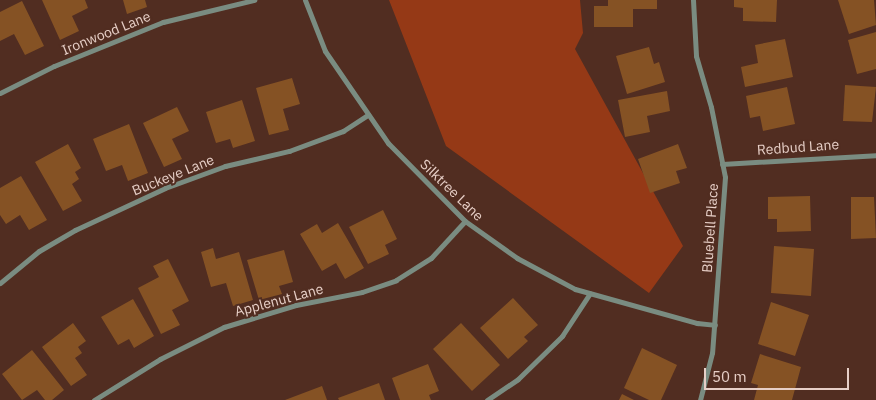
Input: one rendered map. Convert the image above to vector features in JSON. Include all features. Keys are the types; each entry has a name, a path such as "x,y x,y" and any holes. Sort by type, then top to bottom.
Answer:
{"street":[{"name":"Ironwood Lane","path":"0,93 54,66 163,22 254,0"},
{"name":"Silktree Lane","path":"305,0 325,51 388,143 465,221 517,258 575,289 715,325"},
{"name":"Bluebell Place","path":"693,0 696,56 712,107 725,177 712,353 700,400"},
{"name":"Buckeye Lane","path":"0,283 39,251 68,234 165,188 225,166 289,151 342,131 368,115"},
{"name":"Redbud Lane","path":"722,164 876,155"},
{"name":"Applenut Lane","path":"94,400 160,359 224,327 296,305 362,292 396,280 431,258 465,221"},
{"path":"487,400 518,379 562,336 590,293"}],"shaded area":[{"path":"389,0 580,0 583,33 575,49 683,246 649,293 446,146"}],"building":[{"path":"42,0 85,0 88,8 72,16 79,31 60,40"},
{"path":"123,0 145,0 147,7 127,14"},
{"path":"608,0 657,0 657,9 633,9 633,27 594,27 594,6 608,6"},
{"path":"734,0 777,0 776,22 743,21 743,8 734,7"},
{"path":"838,0 874,0 876,25 849,34"},
{"path":"22,1 44,46 25,55 14,34 0,41 0,12"},
{"path":"876,32 876,69 857,74 848,40"},
{"path":"785,39 793,77 745,87 741,67 758,63 755,45"},
{"path":"649,47 654,64 659,62 665,82 627,94 616,56"},
{"path":"292,78 300,104 283,109 289,130 269,135 256,88"},
{"path":"845,85 876,87 872,122 843,121"},
{"path":"787,87 795,124 763,131 760,116 750,118 746,96"},
{"path":"667,91 670,111 647,116 650,132 625,137 618,100"},
{"path":"242,100 255,141 233,148 230,139 216,143 206,112"},
{"path":"177,107 189,131 172,139 182,159 164,167 143,123"},
{"path":"129,124 148,173 128,181 122,165 106,171 93,139"},
{"path":"68,144 81,168 75,172 79,179 72,184 82,201 63,211 35,162"},
{"path":"678,144 687,168 676,171 680,183 650,193 638,159"},
{"path":"21,176 47,220 29,230 20,215 6,224 0,215 0,188"},
{"path":"810,196 811,231 777,232 777,219 768,219 768,197"},
{"path":"851,197 874,197 876,238 851,239"},
{"path":"383,210 397,239 385,245 389,254 368,264 349,227"},
{"path":"338,223 364,268 345,279 336,263 322,271 300,234 317,224 322,233"},
{"path":"774,246 814,249 811,296 771,293"},
{"path":"213,248 216,259 239,252 253,300 233,306 226,283 211,287 201,252"},
{"path":"284,250 293,282 279,286 282,294 259,300 247,260"},
{"path":"168,259 189,301 172,310 180,325 161,334 138,288 159,277 153,266"},
{"path":"513,298 538,325 524,337 528,341 508,359 480,328"},
{"path":"133,299 154,336 134,348 129,339 118,345 101,317"},
{"path":"771,302 809,315 795,356 758,344"},
{"path":"73,323 86,341 78,347 82,353 75,358 87,375 71,386 42,347"},
{"path":"461,323 500,365 472,391 433,349"},
{"path":"642,348 677,365 661,400 649,400 624,388"},
{"path":"32,350 64,390 52,400 45,400 37,390 22,400 2,374"},
{"path":"760,354 801,367 792,400 754,400 758,385 751,383"},
{"path":"428,364 439,391 429,395 431,400 400,400 392,378"},
{"path":"379,383 385,400 339,400 338,398"},
{"path":"322,386 327,400 285,400"},
{"path":"622,394 634,400 619,400"}]}
